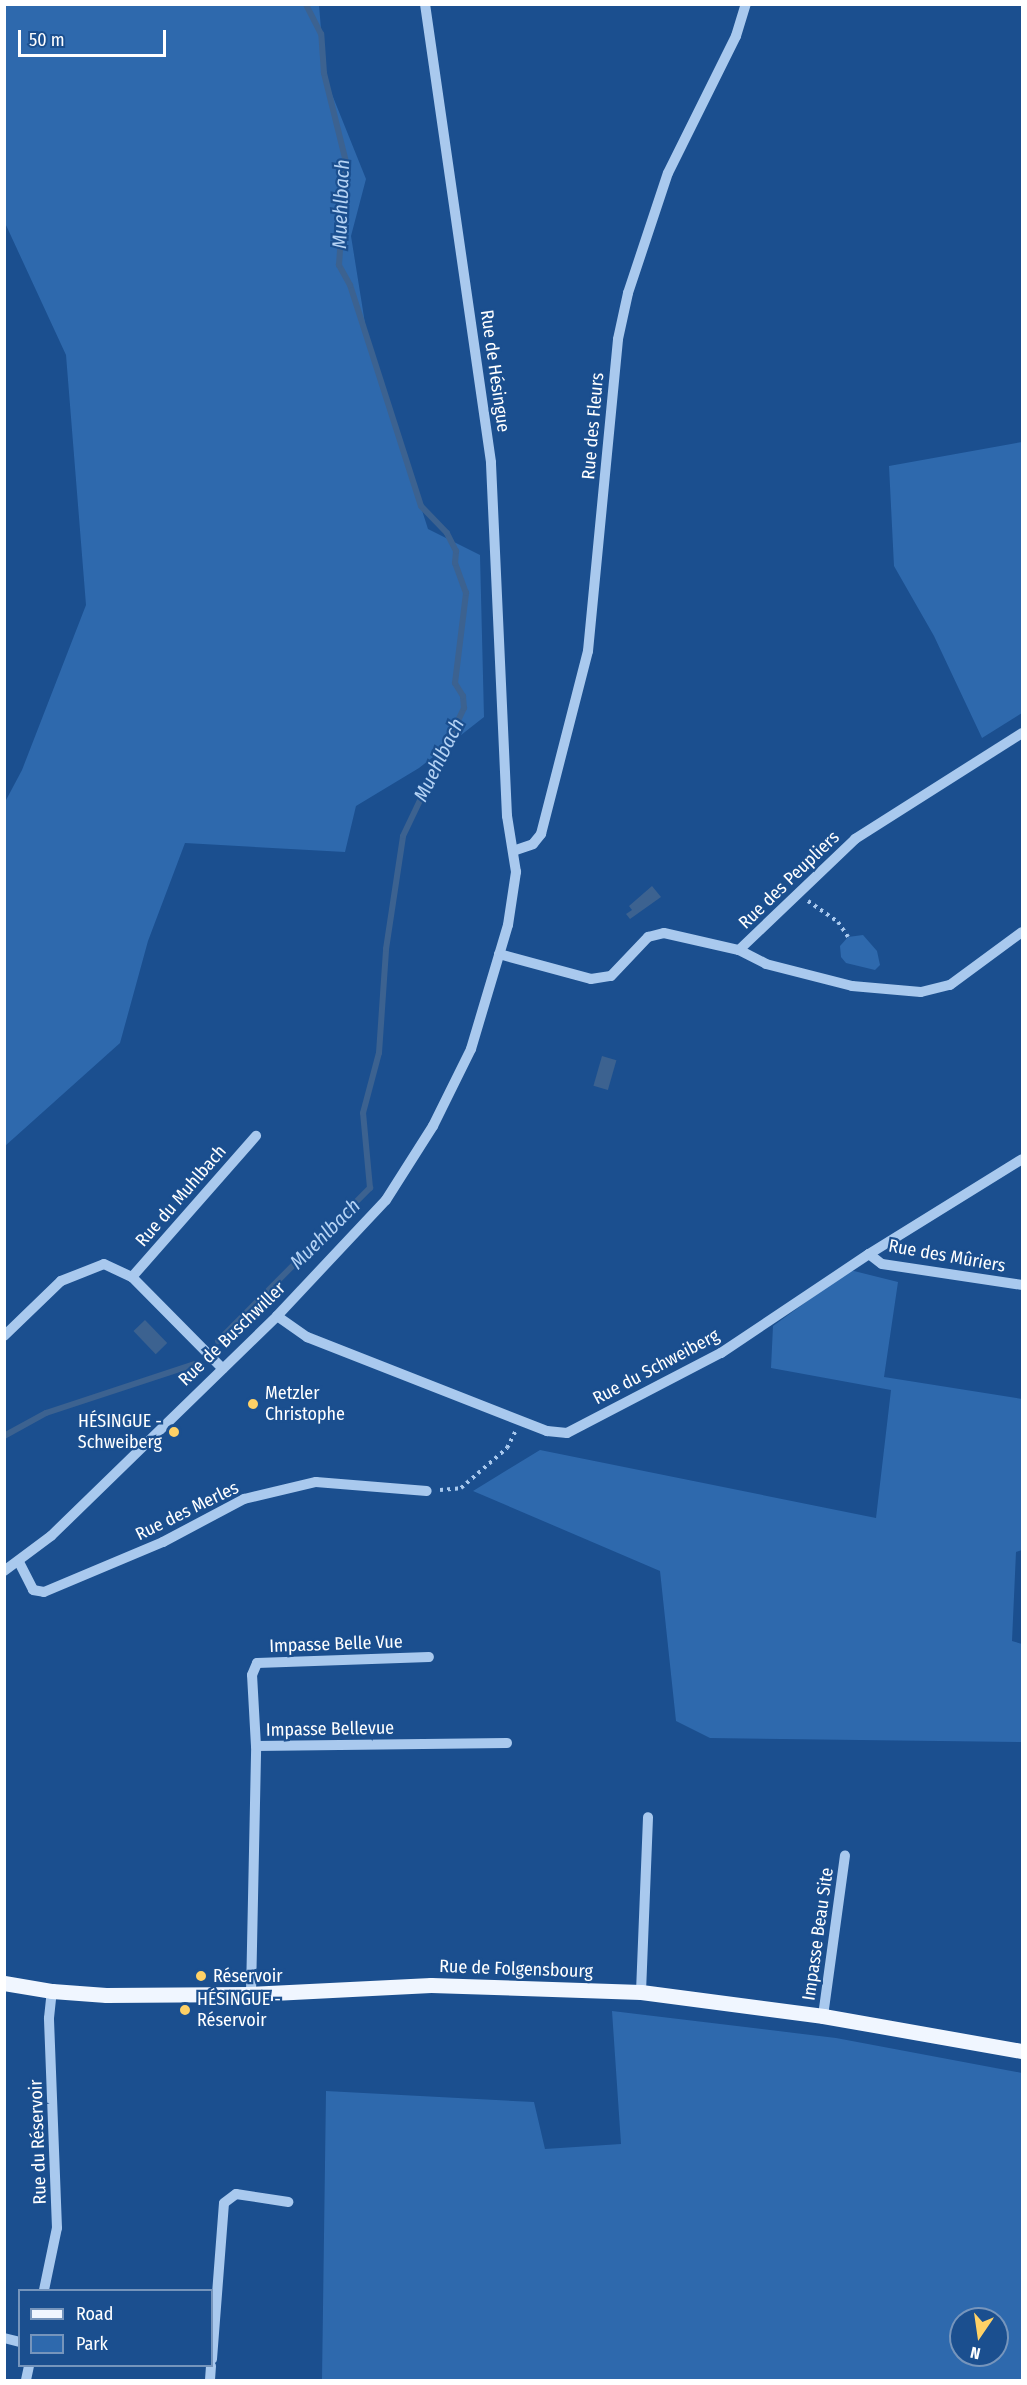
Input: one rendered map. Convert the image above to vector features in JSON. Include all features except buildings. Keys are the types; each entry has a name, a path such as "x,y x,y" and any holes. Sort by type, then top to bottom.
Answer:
{"main road":[{"name":"Rue de Folgensbourg","path":"4,1983 52,1992 251,1994 431,1986 641,1992 823,2016 1023,2051"}],"street":[{"name":"Rue de Hésingue","path":"425,4 491,462 504,744"},
{"name":"Rue des Fleurs","path":"513,851 533,844 541,834 588,651 618,339 628,294 669,173 736,36 746,4"},
{"name":"Rue des Peupliers","path":"500,954 591,979 610,976 648,937 664,933 739,950 855,839 1023,733"},
{"name":"Rue de Buschwiller","path":"4,1571 19,1562 277,1316 386,1200 433,1126 471,1049 500,954 516,891 504,744"},
{"path":"739,950 766,964 852,986 921,992 950,985 1023,932"},
{"name":"Rue du Muhlbach","path":"132,1277 256,1136"},
{"name":"Rue du Schweiberg","path":"277,1316 307,1337 547,1431 567,1433 721,1353 869,1254 1023,1159"},
{"name":"Rue des Mûriers","path":"869,1254 882,1264 1023,1285"},
{"path":"4,1336 61,1281 104,1264 132,1277 223,1369"},
{"name":"Rue des Merles","path":"19,1562 33,1590 44,1592 153,1547 244,1499 316,1482 427,1491"},
{"name":"Impasse Belle Vue","path":"256,1746 252,1675 257,1663 429,1657"},
{"name":"Impasse Bellevue","path":"251,1994 256,1746 507,1743"},
{"path":"641,1992 648,1817"},
{"name":"Impasse Beau Site","path":"823,2016 845,1855"},
{"name":"Rue du Réservoir","path":"44,2289 57,2228 52,1992"},
{"path":"213,2347 225,2204 236,2194 288,2202"}],"path":[{"path":"797,894 838,922 848,937"},
{"path":"427,1491 461,1488 507,1448 521,1420"}],"green space":[{"path":"5,4 319,5 325,77 366,179 351,236 368,342 428,529 480,555 484,717 419,768 356,806 345,852 185,843 148,941 120,1043 5,1146 5,802 22,770 86,605 66,355 5,223"},
{"path":"1022,442 1022,713 982,738 934,636 894,566 889,466"},
{"path":"863,935 877,951 880,965 875,970 846,963 841,957 840,946 848,937"},
{"path":"850,1270 898,1282 884,1377 1022,1399 1022,1550 1016,1552 1012,1641 1022,1644 1022,1742 710,1738 676,1721 660,1571 473,1491 540,1450 876,1518 891,1390 771,1368 773,1326"},
{"path":"612,2011 836,2038 1022,2073 1022,2380 322,2380 326,2091 534,2102 545,2149 621,2144"}],"shaded area":[{"path":"652,886 661,897 630,919 626,914 632,910 629,906"},
{"path":"602,1056 616,1060 608,1090 593,1086"},
{"path":"145,1320 167,1343 156,1354 133,1331"}],"waterway":[{"name":"Muehlbach","path":"218,1341 370,1188 363,1113 379,1053 386,949 403,836 464,708 463,696 455,683 466,593 455,563 456,551 447,533 421,506 350,285 339,265 346,162 324,73 321,34 306,4"},
{"path":"4,1436 46,1413 195,1364"}],"place":[{"name":"Metzler Christophe","path":"253,1404"},
{"name":"HÉSINGUE - Schweiberg","path":"174,1432"},
{"name":"Réservoir","path":"201,1976"},
{"name":"HÉSINGUE - Réservoir","path":"185,2010"}]}
